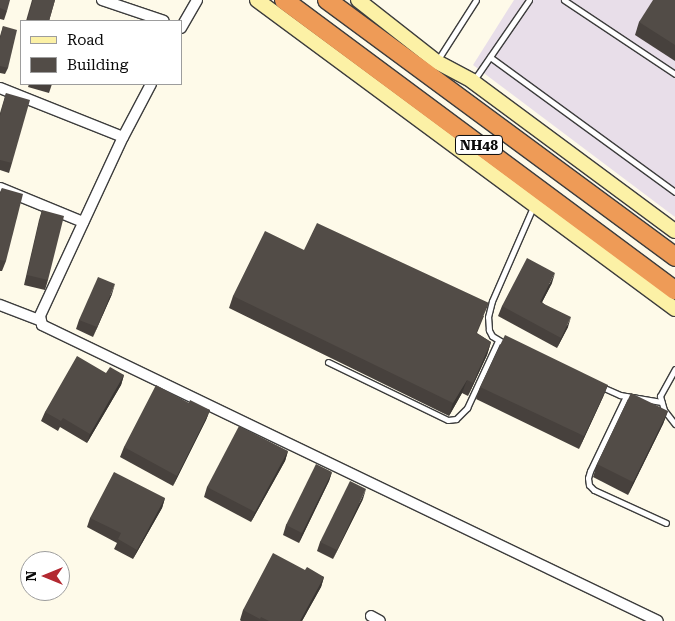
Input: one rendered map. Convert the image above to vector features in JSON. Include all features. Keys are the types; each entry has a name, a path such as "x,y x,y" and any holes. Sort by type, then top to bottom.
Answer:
{"highway":[{"name":"NH48","path":"284,0 675,290"},
{"name":"NH48","path":"326,0 675,257"}],"main road":[{"path":"257,0 675,309"},
{"path":"358,0 437,62 472,81 675,231"}],"street":[{"path":"102,0 161,20"},
{"path":"182,26 197,0"},
{"path":"39,320 123,137 151,85"},
{"path":"0,88 123,137"},
{"path":"0,188 83,222"},
{"path":"0,305 39,320 42,325 658,621"}],"lane":[{"path":"437,62 476,0"},
{"path":"472,81 529,0"},
{"path":"564,0 675,74"},
{"path":"490,57 675,192"},
{"path":"516,349 498,341 489,330 490,308 535,205"},
{"path":"328,362 448,420 456,418 467,408 498,341"},
{"path":"675,369 662,390 661,402 675,424"},
{"path":"594,383 626,396 661,402"},
{"path":"626,396 590,471 589,485 594,490 666,522"}],"shaded area":[{"path":"514,0 675,0 675,217 473,65"}],"building":[{"path":"0,0 10,0 7,11 0,8"},
{"path":"33,0 55,0 49,20 27,20"},
{"path":"653,0 675,0 675,45 639,22"},
{"path":"3,26 17,30 8,68 0,66 0,39"},
{"path":"6,93 30,100 12,163 0,160 0,116"},
{"path":"2,188 23,194 6,261 0,260 0,194"},
{"path":"42,210 64,216 48,280 27,275"},
{"path":"317,223 489,303 476,333 491,342 473,383 467,380 453,403 233,296 265,231 304,250"},
{"path":"527,258 555,273 540,302 571,317 561,338 502,306"},
{"path":"98,277 115,284 97,327 79,320"},
{"path":"505,335 608,385 584,436 480,387"},
{"path":"77,356 106,373 110,367 124,375 90,434 63,418 61,421 45,412"},
{"path":"156,385 189,403 190,400 210,410 177,476 124,447"},
{"path":"631,393 668,411 633,482 597,464"},
{"path":"239,426 288,451 255,512 207,487"},
{"path":"316,464 332,472 302,533 286,525"},
{"path":"114,472 165,498 137,550 118,539 121,533 90,518"},
{"path":"350,481 366,489 337,550 320,542"},
{"path":"273,553 305,570 307,567 324,577 300,621 269,621 261,617 260,619 243,610"}]}
